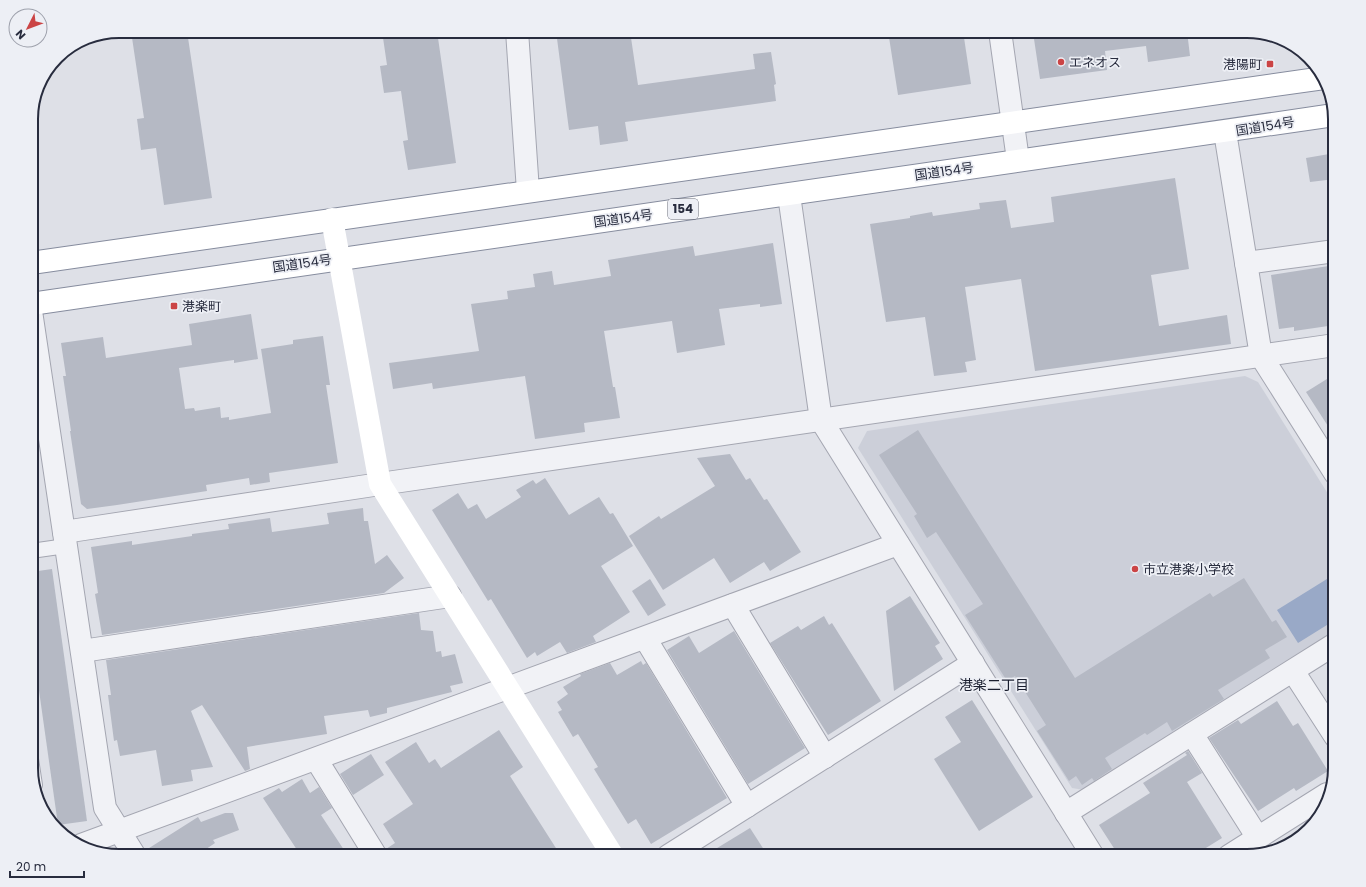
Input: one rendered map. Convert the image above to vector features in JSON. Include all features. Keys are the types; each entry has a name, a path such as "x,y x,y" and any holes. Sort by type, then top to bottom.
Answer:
{"main road":[{"path":"38,262 1317,79"},
{"name":"国道154号","path":"38,303 338,258 1328,116"},
{"path":"332,219 380,484 609,849"}],"street":[{"path":"517,38 528,191"},
{"path":"1001,38 1018,160"},
{"path":"1224,132 1261,356 1328,462"},
{"path":"789,194 821,420 1089,849"},
{"path":"1246,263 1328,252"},
{"path":"65,539 380,484 1328,347"},
{"path":"38,358 105,808 131,849"},
{"path":"88,843 898,544"},
{"path":"82,651 450,596"},
{"path":"733,605 825,757"},
{"path":"645,638 747,806"},
{"path":"1066,813 1328,648"},
{"path":"679,849 973,663"},
{"path":"1293,671 1328,725"},
{"path":"1192,734 1258,838"},
{"path":"316,759 372,849"},
{"path":"1240,849 1323,797"}],"lane":[{"path":"38,549 65,539"}],"shaded area":[{"name":"市立港楽小学校","path":"1245,376 1258,382 1328,494 1328,636 1084,790 1072,788 858,448 867,431"}],"water":[{"path":"1328,578 1328,624 1298,643 1277,610"}],"building":[{"path":"132,38 188,38 212,198 164,205 156,148 141,150 137,119 144,118"},
{"path":"383,38 438,38 456,163 408,170 403,141 408,140 401,91 384,93 380,66 387,65"},
{"path":"557,38 631,38 638,85 755,69 753,54 771,52 776,84 774,85 776,101 625,122 628,141 600,145 598,126 569,130"},
{"path":"889,38 964,38 971,84 898,95"},
{"path":"1188,38 1190,56 1148,62 1146,46 1105,51 1107,70 1040,79 1034,39"},
{"path":"1328,154 1328,180 1310,182 1306,158"},
{"path":"1175,178 1189,269 1151,275 1159,326 1227,315 1231,344 1035,371 1021,279 965,287 976,360 965,362 967,372 934,376 925,317 886,322 870,224 910,218 910,216 932,212 933,216 980,209 979,203 1006,200 1011,228 1054,222 1051,197"},
{"path":"773,243 782,304 760,307 760,304 719,309 725,345 677,353 672,321 604,331 613,387 615,387 620,418 584,423 585,432 535,439 525,376 433,389 432,383 393,389 389,363 479,351 471,304 508,299 507,291 535,287 533,274 552,271 554,285 611,276 608,260 693,246 695,256"},
{"path":"1328,266 1328,326 1294,331 1294,327 1279,329 1271,275"},
{"path":"251,314 258,359 234,363 234,360 179,368 185,409 194,408 195,411 220,407 221,418 229,417 229,420 271,413 261,349 293,344 293,340 323,336 330,385 326,385 338,463 269,473 270,482 250,485 249,478 206,485 207,491 117,505 87,509 81,504 63,376 66,376 61,343 103,337 106,358 192,345 189,324"},
{"path":"1328,378 1328,426 1306,392"},
{"path":"918,430 1075,678 1210,593 1213,597 1244,578 1272,622 1276,620 1287,637 1265,650 1270,658 1218,690 1224,699 1172,731 1167,722 1147,735 1145,733 1105,758 1112,769 1094,781 1092,778 1082,785 1076,776 1069,781 1037,731 1046,725 1015,676 1007,681 965,615 983,604 936,532 927,538 914,516 917,514 879,455"},
{"path":"730,454 746,480 750,478 764,500 767,499 801,552 770,571 764,562 730,583 714,558 663,590 629,536 659,516 661,519 715,486 697,458"},
{"path":"545,478 569,515 599,497 610,514 613,513 633,546 601,566 630,612 593,636 596,642 567,653 560,642 537,656 535,652 527,658 491,599 488,601 432,510 458,493 468,509 477,504 486,519 521,497 516,490 533,480 536,484"},
{"path":"363,508 364,521 368,521 375,564 387,555 404,578 384,593 102,635 95,594 98,593 91,547 132,541 132,545 192,536 192,534 229,529 228,524 270,518 272,532 329,524 327,513"},
{"path":"52,569 87,821 62,825 57,820 38,684 38,571"},
{"path":"650,579 666,605 648,616 632,591"},
{"path":"910,596 940,643 935,646 943,659 894,691 886,611"},
{"path":"419,613 421,630 433,631 436,652 441,651 442,657 455,654 463,683 450,686 452,692 387,708 387,713 370,717 368,710 324,716 327,734 247,747 250,769 245,771 202,705 191,711 213,767 191,770 193,781 162,786 156,750 120,756 117,740 114,741 108,695 111,695 106,660"},
{"path":"824,616 829,625 832,623 881,701 828,735 770,643 798,626 801,630"},
{"path":"734,631 805,748 748,784 667,650 689,636 699,653"},
{"path":"641,661 643,665 646,663 727,798 651,844 636,819 628,824 594,769 598,767 578,734 573,737 558,712 562,710 557,702 568,694 563,687 581,676 580,674 610,663 617,675"},
{"path":"972,700 1033,797 979,831 934,759 961,742 945,717"},
{"path":"1277,701 1293,726 1298,723 1328,771 1296,791 1294,788 1258,811 1209,738 1238,720 1241,724"},
{"path":"499,730 523,767 510,776 557,849 386,849 395,843 383,824 413,804 385,762 416,742 429,763 435,759 441,768"},
{"path":"1188,751 1202,773 1187,782 1222,838 1204,849 1114,849 1099,825 1150,793 1143,783 1187,755 1185,753"},
{"path":"371,754 384,775 353,795 340,774"},
{"path":"302,779 310,793 319,787 332,808 321,815 343,849 296,849 263,798 279,788 282,792"},
{"path":"225,813 233,813 239,830 213,840 215,843 206,849 148,849 198,817 201,822"},
{"path":"750,828 764,849 716,849"}],"place":[{"name":"エネオス","path":"1061,62"},
{"name":"港陽町","path":"1270,64"},
{"name":"港楽町","path":"174,306"},
{"name":"市立港楽小学校","path":"1135,569"}],"district":[{"name":"港楽二丁目","path":"994,685"}]}
